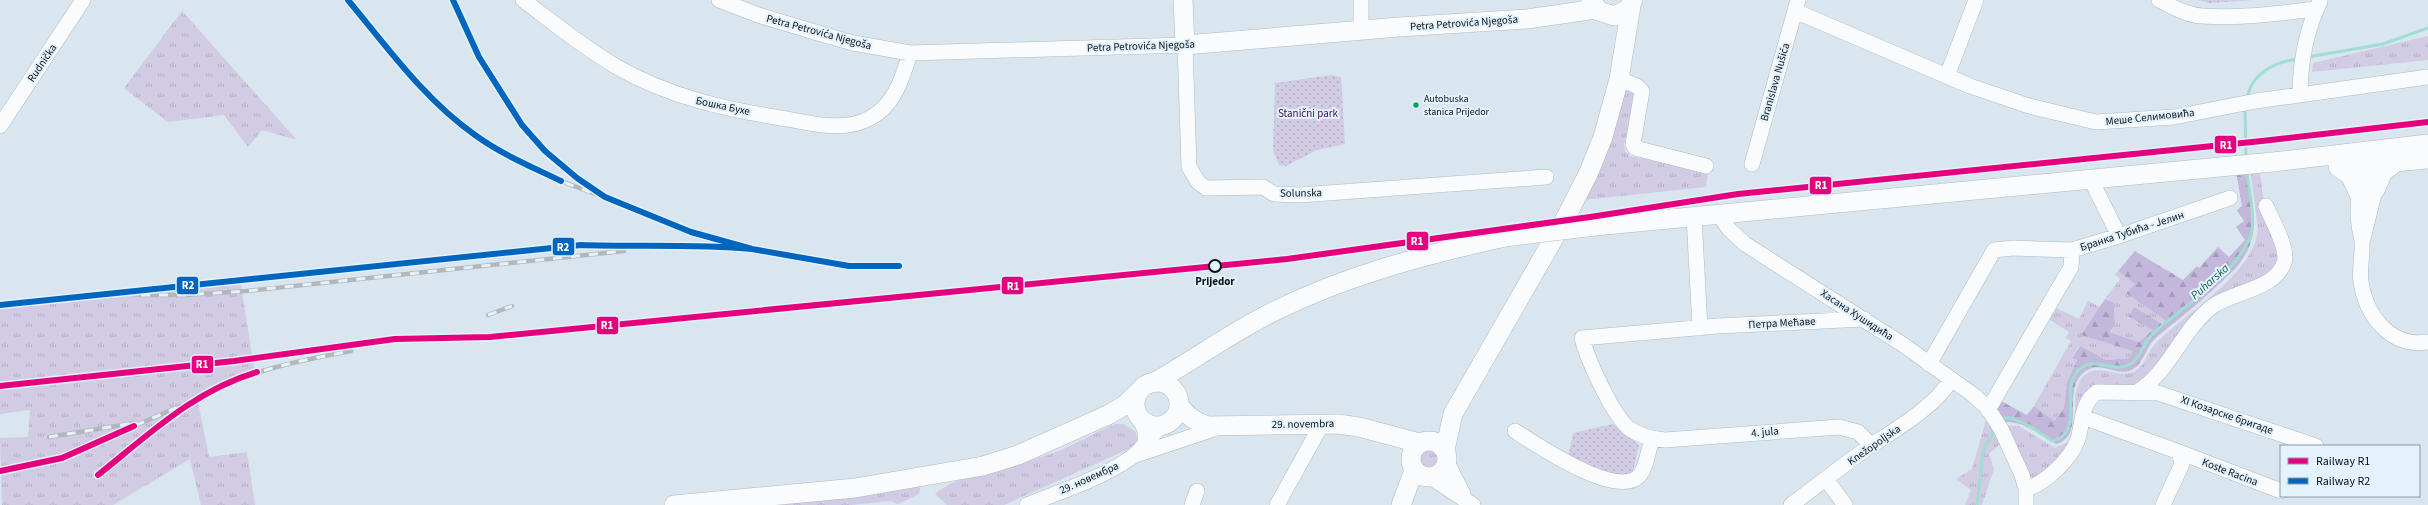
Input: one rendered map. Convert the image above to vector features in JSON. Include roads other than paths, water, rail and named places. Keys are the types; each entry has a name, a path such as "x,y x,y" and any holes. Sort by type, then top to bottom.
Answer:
{"main road":[{"path":"1183,0 1185,45"},
{"path":"1420,472 1411,453 1453,414 1566,217 1590,172 1603,137 1619,79 1623,43 1632,3"},
{"name":"Petra Petrovića Njegoša","path":"1185,45 1361,30 1527,19 1589,7 1623,13 1632,3"},
{"path":"1589,7 1619,30 1623,43"},
{"path":"2268,163 2338,167 2428,144"},
{"path":"674,505 855,488 983,466 1018,455 1110,414 1125,405 1142,388 1153,383 1265,316 1336,284 1409,260 1505,237 1594,226 2090,178 2268,163 2369,158 2396,162 2428,159"},
{"path":"2338,167 2367,192 2383,172 2396,162"},
{"path":"1110,414 1139,418 1154,427 1165,425 1178,412 1177,398 1186,363"},
{"path":"1153,383 1163,383 1177,398"},
{"path":"1137,394 1135,400 1139,418"},
{"name":"29. novembra","path":"1177,398 1186,414 1198,422"},
{"path":"1384,435 1420,472 1441,472 1446,456 1453,414"},
{"name":"29. novembra","path":"1165,425 1198,422 1220,427 1322,424 1359,427 1384,435 1422,442"},
{"path":"1422,442 1436,442 1446,456"},
{"path":"1403,503 1420,472"}],"street":[{"name":"Rudnička","path":"1,123 83,0"},
{"name":"Бошка Бухе","path":"523,0 594,53 617,67 658,87 686,98 708,104 830,126 858,123 879,113 893,97 910,53"},
{"name":"Petra Petrovića Njegoša","path":"719,0 761,16 853,43 910,53 1185,45"},
{"path":"1361,0 1361,30"},
{"path":"1947,76 1976,0"},
{"path":"2159,0 2175,8 2201,16 2241,16 2319,5 2306,42 2301,68 2300,95"},
{"name":"Меше Селимовића","path":"1796,6 1947,76 2029,106 2096,122 2174,117 2256,101 2428,77"},
{"name":"Branislava Nušića","path":"1752,164 1796,6"},
{"name":"Solunska","path":"1185,45 1190,167 1198,182 1206,188 1262,187 1274,194 1300,194 1546,177"},
{"path":"1619,79 1637,86 1642,91 1633,144 1635,148 1706,166"},
{"path":"2369,158 2362,242 2361,280 2371,314 2385,330 2397,337 2413,342 2428,342"},
{"path":"2090,178 2119,236"},
{"name":"Бранка Тубића - Јелин","path":"1929,364 1994,250 2013,248 2072,250 2119,236 2230,198"},
{"path":"2137,392 2147,386 2157,375 2185,335 2212,306 2229,296 2267,282 2278,274 2284,262 2285,252 2266,206"},
{"name":"Хасана Хушидића","path":"1719,215 1745,244 1864,319 1972,394 1994,419"},
{"path":"1694,216 1700,328"},
{"path":"2026,505 2026,489 2022,475 1994,419 2071,267 2072,250"},
{"name":"Петра Мећаве","path":"1582,338 1700,328 1864,319"},
{"name":"4. jula","path":"1582,338 1585,352 1615,411 1630,429 1652,439 1665,440 1840,427 1858,432 1872,446"},
{"name":"Knežopoljska","path":"1791,505 1907,422 1946,388 1951,380"},
{"name":"XI Козарске бригаде","path":"2026,489 2048,476 2072,451 2078,439 2082,417 2090,396 2097,392 2158,393 2178,398 2313,445"},
{"name":"Koste Racina","path":"2082,417 2280,491"},
{"path":"1139,418 1145,431 1145,442"},
{"path":"1277,505 1322,424"},
{"path":"1145,442 1165,425"},
{"name":"29. novembra","path":"1132,457 1220,427"},
{"path":"1515,431 1571,464 1617,482 1627,482 1638,476 1643,470 1652,439"},
{"name":"29. новембра","path":"1027,505 1104,473 1132,457 1145,442"},
{"path":"2163,505 2182,464 2179,452"},
{"path":"1446,456 1453,478 1469,502"},
{"path":"1420,472 1469,502"},
{"path":"1826,479 1845,505"}],"waterway":[{"name":"Puharska","path":"2308,57 2383,44 2428,28"},
{"name":"Puharska","path":"2247,99 2253,82 2265,70 2281,63 2298,59"},
{"name":"Puharska","path":"2245,108 2246,158"},
{"name":"Puharska","path":"1999,418 2020,421 2052,441 2062,436 2068,429 2070,419 2071,385 2074,376 2081,368 2093,364 2124,367 2133,362 2154,332 2216,282 2239,256 2247,243 2253,223 2247,170"},
{"name":"Puharska","path":"1977,505 1983,452 1986,444 1992,437 1992,426"}],"railway":[{"path":"348,0 407,72 457,121 475,135 518,161 549,176 595,194"},
{"path":"453,0 496,85 531,135 552,158 576,178 609,199 699,234 729,243"},
{"path":"0,305 581,245 752,249"},
{"path":"746,247 824,263 849,266 899,266"},
{"path":"141,295 185,295 246,291 624,251"},
{"path":"488,315 512,306"},
{"path":"98,475 181,408 212,390 270,369 351,351"},
{"path":"0,471 62,458 180,406"},
{"path":"49,437 134,423"}],"rail line":[{"name":"R2","path":"348,0 407,72 457,121 495,148 561,181"},
{"name":"R2","path":"453,0 479,57 522,125 545,151 577,178 605,197 691,232 752,249 849,266 899,266"},
{"name":"R1","path":"0,386 234,361 395,339 490,337 1287,259 1590,217 1738,194 2262,141 2428,122"},
{"name":"R2","path":"0,305 581,245 752,249"},
{"name":"R1","path":"98,475 173,415 193,402 234,380 257,372"},
{"name":"R1","path":"0,471 62,458 134,426"}],"place":[{"name":"Autobuska stanica Prijedor","path":"1416,105"},
{"name":"Prijedor","path":"1215,266"}],"park label":[{"name":"Stanični park","path":"1308,113"}]}
